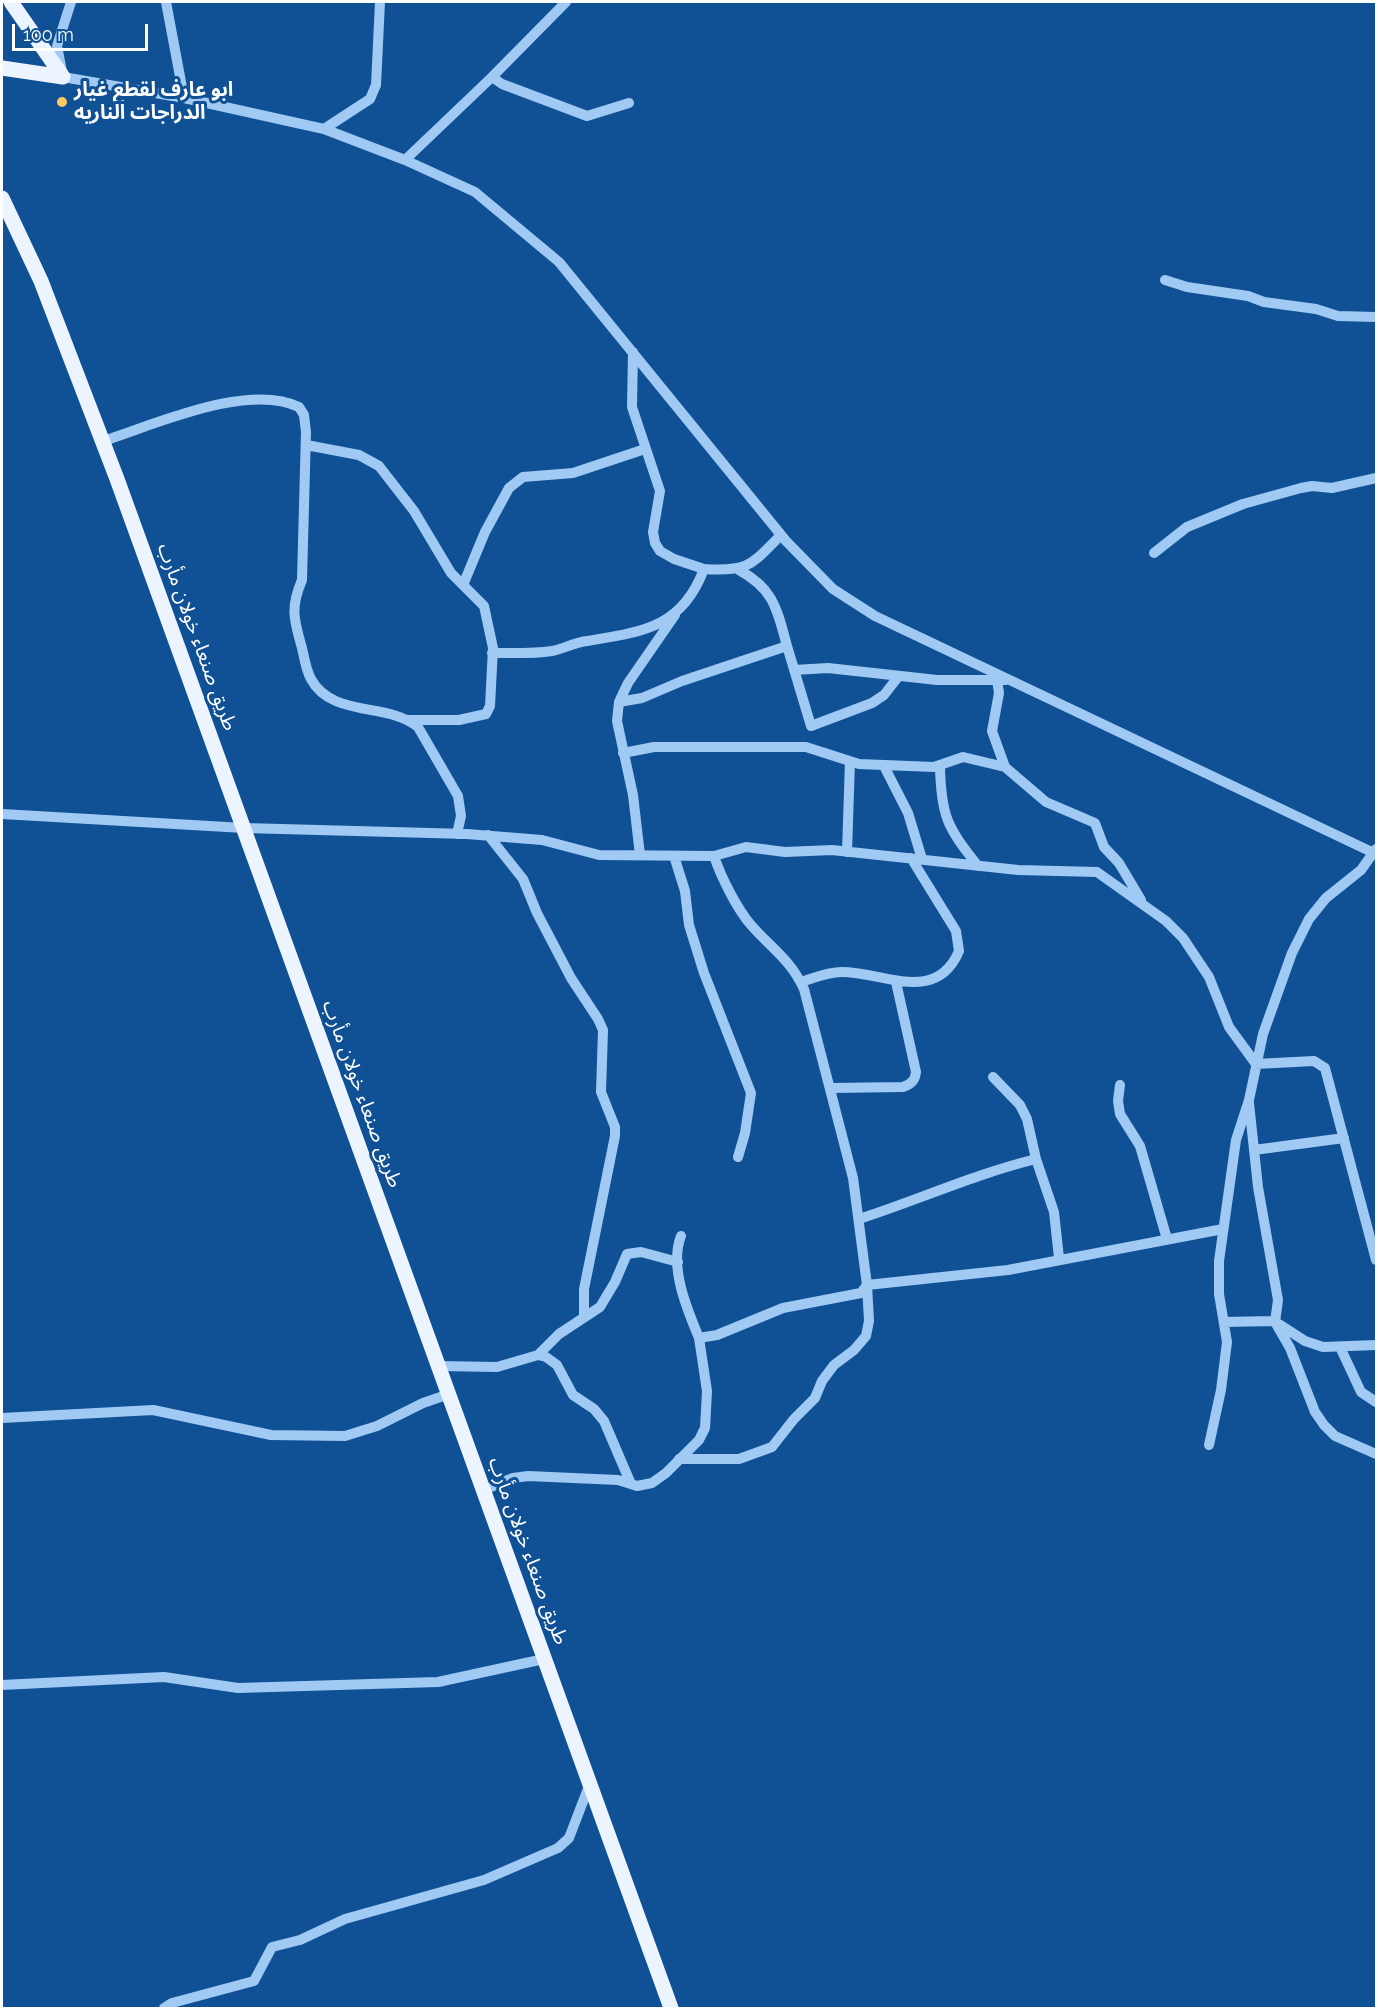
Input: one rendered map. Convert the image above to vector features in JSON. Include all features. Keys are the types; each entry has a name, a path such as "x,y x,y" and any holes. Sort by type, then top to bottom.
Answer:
{"main road":[{"path":"11,2 63,77"},
{"path":"2,68 63,77"},
{"name":"طريق صنعاء خولان مأرب","path":"2,198 41,281 103,441 671,2008"}],"street":[{"path":"71,2 57,46 63,77 184,98 324,129 405,160 475,192 559,262 781,535 833,588 867,610 1010,680 1376,852 1353,877 1326,898 1309,919 1292,953 1274,1001 1256,1064 1249,1100 1236,1140 1223,1229 1219,1262 1219,1294 1227,1342 1221,1390 1209,1445"},
{"path":"166,2 184,98"},
{"path":"324,129 370,99 376,85 380,2"},
{"path":"405,160 566,2"},
{"path":"492,77 502,84 587,116 630,103"},
{"path":"1165,280 1198,289 1248,296 1264,302 1316,309 1338,316 1377,316"},
{"path":"633,352 632,407 660,491 653,532 655,543 660,551 674,559 704,569 739,570 758,580 768,591 777,608 811,726 806,747"},
{"path":"103,441 209,406 270,399 299,407 304,416 306,445 302,580 294,603 293,614 310,678 319,689 344,705 409,720 459,720 486,714 490,706 492,637 484,606 463,585 435,549 414,510 379,466 359,454 306,445"},
{"path":"463,585 485,532 509,488 523,477 573,473 645,448"},
{"path":"1154,553 1187,527 1243,504 1300,488 1312,486 1332,488 1377,478"},
{"path":"739,570 753,563 781,535"},
{"path":"640,855 633,795 617,721 619,702 628,683 676,612 689,598 704,569"},
{"path":"492,653 554,651 586,641 609,639 644,630 676,612"},
{"path":"619,702 642,698 682,681 787,646"},
{"path":"794,670 828,668 897,677 1010,680"},
{"path":"811,726 872,703 884,695 897,677"},
{"path":"997,680 999,693 992,731 1005,767"},
{"path":"409,720 426,738 458,796 461,816 457,834"},
{"path":"623,753 654,747 806,747 850,761 884,766 940,766 963,757 1005,767 1046,802 1095,823 1104,847 1119,863 1142,903"},
{"path":"847,852 850,761"},
{"path":"801,982 828,973 844,972 896,982 924,982 946,973 959,951 956,931 916,858 908,813 884,766"},
{"path":"940,766 942,802 948,824 956,841 978,866"},
{"path":"2,814 244,828 488,835 542,840 599,855 714,856 746,847 785,852 847,852 1017,870 1089,870 1097,872 1166,921 1197,957 1209,977 1229,1027 1256,1064"},
{"path":"488,835 523,879 551,941 603,1030 601,1092 615,1126 615,1136 584,1289 584,1316"},
{"path":"674,856 685,891 689,925 710,993 737,1053 751,1093 747,1125 738,1157"},
{"path":"679,1459 739,1459 772,1447 794,1419 815,1398 822,1381 834,1365 854,1350 866,1336 869,1321 867,1285 853,1178 831,1088 801,982 795,969 782,954 749,923 720,874 714,856"},
{"path":"831,1088 903,1087 915,1079 916,1072 896,982"},
{"path":"1256,1064 1320,1063 1325,1068 1344,1138 1372,1225 1377,1260"},
{"path":"993,1077 1020,1105 1027,1119 1036,1159 1054,1212 1059,1258"},
{"path":"1120,1085 1120,1114 1140,1146 1167,1239"},
{"path":"1249,1100 1257,1187 1278,1300 1275,1322 1290,1348 1315,1412 1324,1425 1335,1436 1377,1454"},
{"path":"1254,1150 1344,1138"},
{"path":"859,1219 924,1198 970,1177 1036,1159"},
{"path":"699,1338 717,1335 783,1308 861,1293 867,1285 1008,1270 1059,1258 1223,1229"},
{"path":"483,1490 513,1478 528,1476 555,1475 580,1480 618,1480 637,1486 652,1483 699,1440 705,1428 707,1391 699,1338 685,1302 678,1262 681,1236"},
{"path":"439,1366 497,1367 538,1355 559,1334 600,1306 615,1282 627,1254 641,1252 678,1262"},
{"path":"1224,1322 1275,1322 1305,1341 1323,1347 1377,1345"},
{"path":"1340,1347 1361,1392 1377,1402"},
{"path":"538,1355 546,1357 556,1365 573,1395 594,1409 604,1421 631,1484"},
{"path":"2,1418 153,1410 271,1435 345,1436 377,1426 423,1403 449,1394"},
{"path":"2,1686 164,1677 238,1688 438,1682 544,1659"},
{"path":"164,2008 172,2003 254,1981 272,1947 300,1940 345,1919 484,1880 558,1848 569,1838 589,1786"}],"place":[{"name":"ابو عارف لقطع غيار الدراجات الناريه","path":"62,102"}]}
